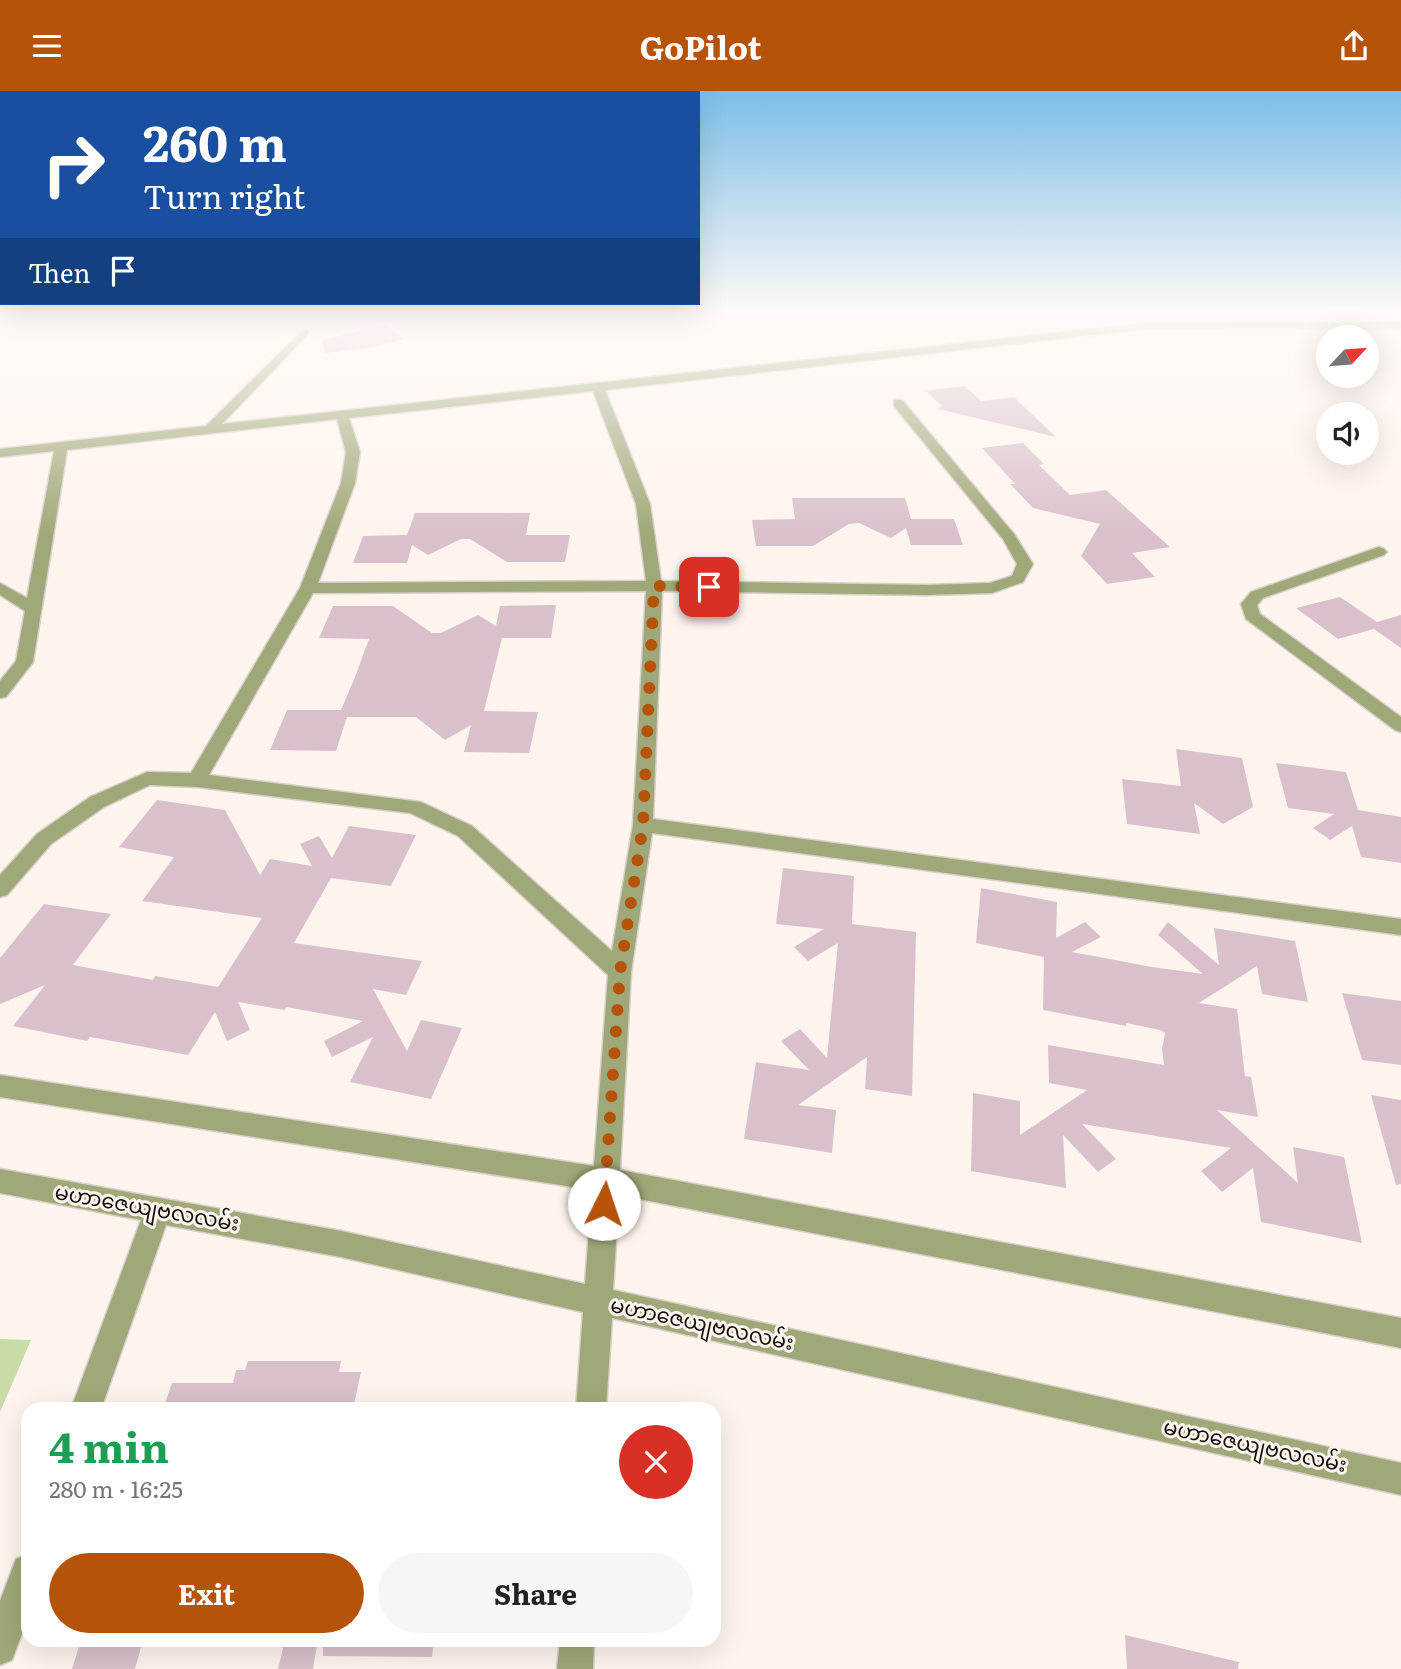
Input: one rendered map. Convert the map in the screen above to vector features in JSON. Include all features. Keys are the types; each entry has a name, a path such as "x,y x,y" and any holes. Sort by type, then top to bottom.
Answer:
{"street":[{"path":"210,430 250,389"},
{"path":"0,453 566,389"},
{"path":"591,1402 620,972 643,825 654,586 643,504 598,389"},
{"path":"308,588 654,586 927,590 992,588 1018,579 1025,564 1009,537 898,403"},
{"path":"197,780 308,588 348,483 353,452 342,415"},
{"path":"0,693 24,662 61,446"},
{"path":"1379,552 1257,595 1248,604 1252,616 1401,726"},
{"path":"0,588 33,609"},
{"path":"0,889 44,839 97,802 147,778 197,780 415,807 465,831 620,972"},
{"path":"643,825 1401,927"},
{"path":"0,1086 606,1180 1401,1333"},
{"name":"မဟာဇေယျဗလလမ်း","path":"0,1181 341,1244 1401,1479"},
{"path":"89,1402 158,1210"},
{"path":"0,1648 21,1590"},
{"path":"575,1669 577,1647"}],"green space":[{"path":"0,1339 31,1340 0,1412"}],"building":[{"path":"968,389 981,401 1014,397 1056,437 938,409 942,406 926,391"},
{"path":"1023,443 1044,464 1039,465 1070,495 1106,490 1170,547 1132,553 1155,577 1107,584 1081,556 1100,524 1033,508 982,448"},
{"path":"792,498 905,498 911,519 954,519 963,545 911,545 906,528 891,538 859,523 849,524 813,546 756,546 752,520 795,519"},
{"path":"415,513 530,513 526,535 570,535 565,562 507,562 470,539 461,539 428,555 412,545 407,563 353,563 363,536 407,535"},
{"path":"1340,597 1377,622 1401,615 1401,648 1374,629 1338,639 1296,608"},
{"path":"556,605 551,638 502,638 484,711 538,712 529,753 464,752 471,725 445,740 416,717 347,717 336,751 270,750 287,710 341,710 369,639 319,638 333,606 393,606 432,633 441,633 478,615 496,626 500,606"},
{"path":"1176,749 1242,758 1253,807 1223,824 1194,803 1200,834 1127,824 1122,779 1181,786"},
{"path":"1276,763 1346,772 1358,810 1401,817 1401,863 1361,857 1352,826 1330,840 1313,828 1334,814 1288,808"},
{"path":"157,800 225,810 260,875 270,859 312,866 300,844 319,836 332,858 349,826 416,835 391,886 331,878 294,943 422,961 406,995 373,989 407,1051 421,1020 462,1028 431,1099 350,1082 373,1037 332,1057 324,1041 363,1021 286,1007 285,1010 238,1002 250,1030 227,1041 215,1012 188,1055 90,1037 87,1041 13,1026 45,985 0,1004 0,958 44,904 111,914 73,965 153,980 155,976 218,987 262,918 142,901 174,857 119,847"},
{"path":"783,868 854,876 852,924 916,932 912,1096 865,1089 867,1057 798,1105 836,1110 832,1153 744,1139 756,1062 809,1070 781,1041 800,1029 827,1058 838,943 808,961 794,947 824,929 776,924"},
{"path":"981,888 1057,902 1056,938 1085,922 1101,937 1072,952 1152,967 1203,974 1158,935 1168,922 1219,965 1214,928 1295,941 1308,1002 1262,994 1257,966 1199,1003 1237,1009 1245,1076 1251,1077 1258,1117 1217,1110 1298,1183 1293,1147 1344,1157 1362,1243 1261,1222 1253,1168 1222,1192 1201,1171 1231,1148 1082,1124 1116,1159 1098,1172 1063,1135 1066,1188 971,1171 973,1093 1020,1101 1020,1135 1087,1090 1049,1083 1048,1045 1164,1065 1162,1049 1165,1033 1160,1030 1043,1010 1044,957 976,943"},
{"path":"1342,993 1401,1001 1401,1065 1362,1060"},
{"path":"1371,1095 1401,1100 1401,1184 1396,1185"},
{"path":"248,1361 341,1361 339,1372 361,1372 355,1402 165,1402 172,1383 233,1383 236,1370 245,1370"},
{"path":"1125,1635 1239,1662 1238,1669 1127,1669"},
{"path":"79,1647 141,1647 135,1669 72,1669"},
{"path":"283,1647 317,1647 313,1669 278,1669"},
{"path":"323,1647 433,1647 432,1657 323,1656"}],"route":[{"path":"604,1204 620,972 643,825 654,586 709,587"}]}
